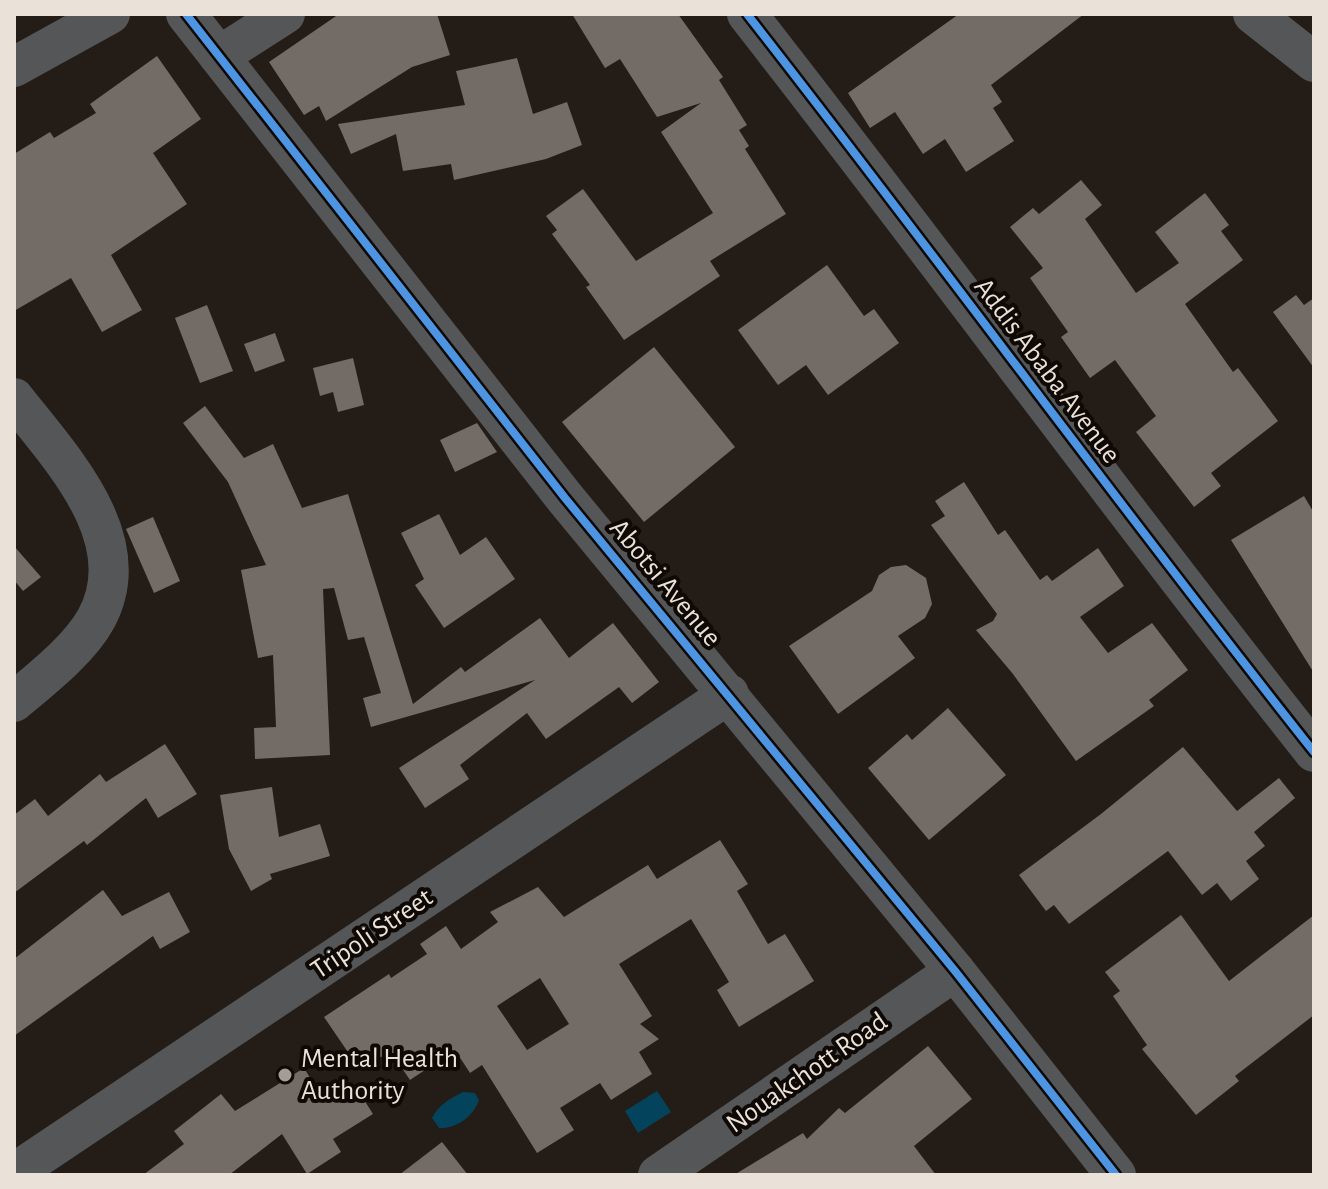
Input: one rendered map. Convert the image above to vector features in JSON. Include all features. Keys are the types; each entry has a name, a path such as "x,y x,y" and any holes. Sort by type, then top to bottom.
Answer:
{"street":[{"path":"14,67 110,14"},
{"name":"Abotsi Avenue","path":"186,14 490,405 955,971 1116,1175"},
{"path":"219,56 285,14"},
{"name":"Addis Ababa Avenue","path":"747,14 902,211 1082,456 1314,752"},
{"path":"1253,14 1314,62"},
{"path":"14,398 73,472 98,521 111,569 96,619 52,671 14,702"},
{"name":"Tripoli Street","path":"14,1173 729,694"},
{"name":"Nouakchott Road","path":"662,1174 955,971"}],"water":[{"path":"657,1091 671,1112 638,1133 625,1111"},
{"path":"463,1092 475,1093 479,1100 473,1112 458,1124 439,1128 432,1118 435,1113 445,1102"}],"building":[{"path":"339,14 437,14 450,55 412,67 326,121 319,106 304,115 269,62"},
{"path":"572,14 678,14 723,77 719,80 747,125 739,130 749,146 745,149 786,214 710,261 720,276 624,340 586,287 590,285 552,234 557,230 546,216 583,189 636,261 713,213 661,132 701,103 657,117 620,59 605,68"},
{"path":"959,14 1084,14 991,85 1002,102 993,108 1014,141 966,172 945,139 923,154 895,112 870,128 848,93"},
{"path":"157,56 201,119 153,153 187,204 111,255 142,310 102,332 71,278 14,311 14,154 50,132 54,138 96,113 90,104"},
{"path":"517,58 533,114 567,102 582,145 546,159 454,180 451,164 403,171 396,134 351,154 338,124 465,105 456,71"},
{"path":"1081,180 1102,205 1085,219 1136,293 1179,263 1155,232 1205,193 1229,225 1221,231 1243,260 1185,304 1233,372 1238,368 1278,421 1211,473 1221,486 1194,507 1136,432 1156,416 1115,360 1090,378 1061,337 1068,332 1030,278 1043,268 1010,227 1033,208 1039,214"},
{"path":"827,265 864,316 874,309 899,343 828,395 806,365 778,385 738,330"},
{"path":"1296,295 1304,305 1314,298 1314,368 1273,312"},
{"path":"207,305 233,371 200,383 175,318"},
{"path":"275,333 285,361 255,372 244,344"},
{"path":"654,347 735,447 644,522 562,422"},
{"path":"353,358 364,405 338,412 333,392 320,396 313,368"},
{"path":"205,406 244,458 273,444 302,508 348,494 413,704 461,667 465,672 540,618 569,658 613,623 659,682 632,703 619,687 546,739 527,713 460,765 469,779 425,808 399,768 535,680 371,727 363,698 381,693 364,637 348,640 334,588 323,589 330,755 255,759 254,728 276,727 273,655 258,658 241,570 266,565 228,482 183,423"},
{"path":"477,423 497,452 455,472 440,440"},
{"path":"964,482 998,535 1005,530 1040,580 1047,575 1052,581 1098,548 1124,586 1080,617 1108,653 1152,623 1188,670 1149,700 1154,706 1076,761 1013,674 976,630 993,621 997,614 931,525 945,516 935,501"},
{"path":"1304,496 1314,513 1314,673 1231,540"},
{"path":"439,514 460,555 486,537 515,579 444,628 415,585 424,579 401,533"},
{"path":"153,517 180,581 154,593 126,529"},
{"path":"14,546 41,577 23,591 14,580"},
{"path":"906,565 926,578 932,604 925,618 898,636 915,658 838,714 789,646 872,591 879,575 891,567"},
{"path":"948,708 1006,775 929,840 868,768 907,734 912,740"},
{"path":"165,744 197,794 158,818 146,798 87,845 84,841 14,893 14,815 35,799 48,816 100,774 106,782"},
{"path":"1183,747 1237,811 1279,778 1295,798 1254,832 1265,846 1246,861 1259,879 1231,901 1217,883 1202,895 1168,851 1069,924 1054,905 1046,911 1019,875"},
{"path":"272,787 279,837 320,824 330,856 270,874 272,879 251,891 229,849 220,795"},
{"path":"720,840 748,884 737,891 768,944 785,934 814,981 739,1027 717,990 729,982 691,919 619,964 652,1016 640,1024 659,1039 639,1052 652,1074 611,1100 600,1083 560,1108 574,1130 537,1153 482,1065 470,1073 455,1050 410,1080 393,1055 354,1061 324,1017 389,974 391,978 427,954 420,944 446,926 461,949 498,922 490,912 538,887 564,917 648,865 657,879","holes":["540,978 569,1024 527,1050 497,1006"]},
{"path":"103,890 122,916 169,892 190,932 160,949 153,936 14,1036 14,959"},
{"path":"1181,915 1229,981 1314,915 1314,1015 1235,1076 1239,1081 1196,1115 1142,1049 1147,1045 1113,996 1120,991 1105,972"},
{"path":"928,1046 972,1099 914,1146 936,1175 734,1175 803,1133 807,1139 839,1108 845,1113"},
{"path":"304,1068 325,1102 354,1084 373,1114 333,1139 341,1152 307,1174 282,1134 229,1175 143,1175 184,1144 174,1131 221,1094 235,1111"},
{"path":"442,1142 468,1175 399,1175"}],"cycle path":[{"path":"186,14 565,498 955,971 1116,1175"},
{"path":"747,14 1314,752"}],"place":[{"name":"Mental Health Authority","path":"285,1075"}]}
